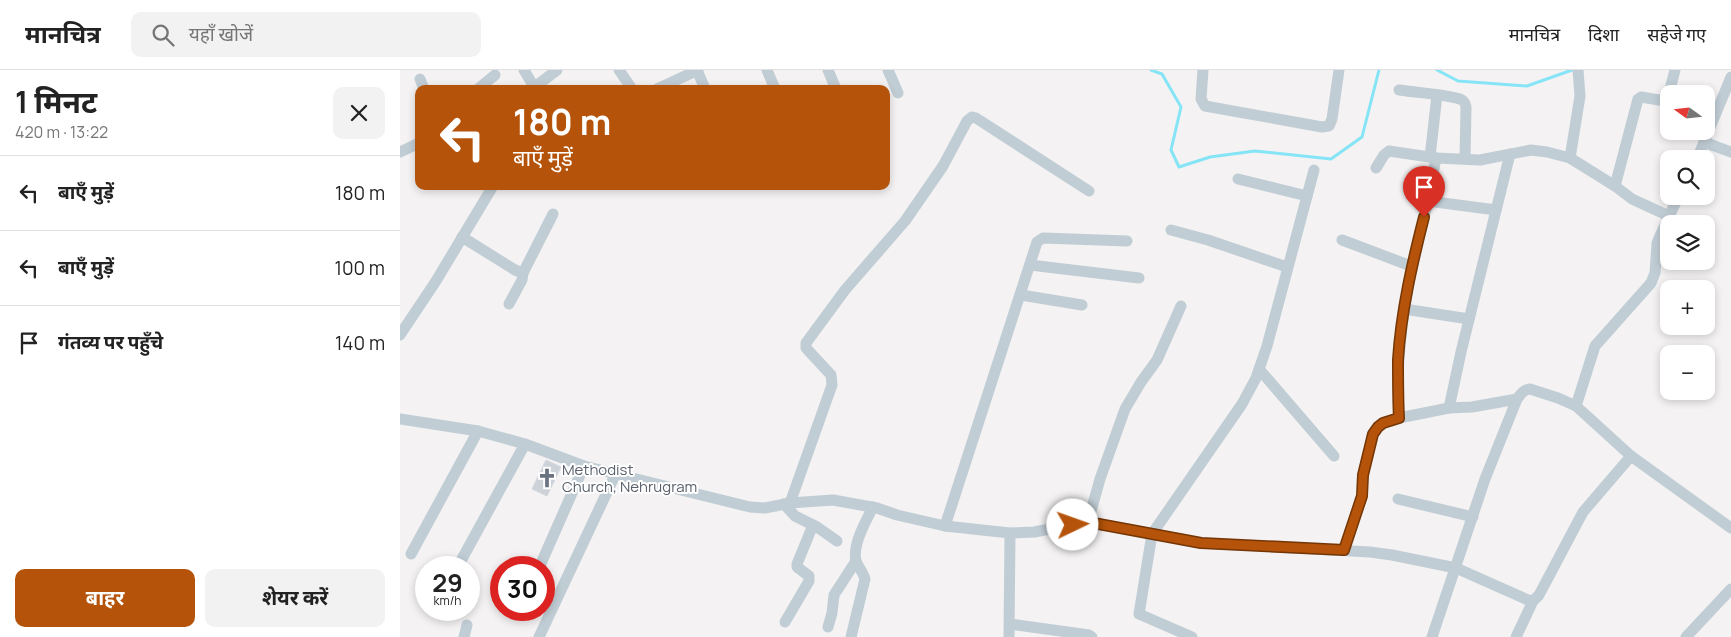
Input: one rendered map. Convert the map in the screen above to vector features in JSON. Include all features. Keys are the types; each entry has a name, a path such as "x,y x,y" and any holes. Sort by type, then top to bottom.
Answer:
{"street":[{"path":"524,70 532,85"},
{"path":"537,85 557,70"},
{"path":"619,70 629,85"},
{"path":"665,85 697,70 703,85"},
{"path":"767,70 773,85"},
{"path":"828,70 834,85"},
{"path":"888,70 898,93"},
{"path":"1203,70 1201,99 1205,106 1322,127 1329,126 1332,119 1339,70"},
{"path":"1570,158 1580,96 1578,70"},
{"path":"1615,186 1637,102 1641,97 1665,99 1669,93 1675,70"},
{"path":"483,85 495,75"},
{"path":"1700,150 1731,76"},
{"path":"1399,90 1458,99 1465,103 1465,159"},
{"path":"1399,418 1398,360 1411,266 1428,201 1433,157 1436,95"},
{"path":"787,504 832,385 831,375 806,348 806,343 845,290 905,221 943,166 967,120 972,117 976,118 1088,191"},
{"path":"1704,142 1731,152"},
{"path":"400,152 415,145"},
{"path":"1376,168 1384,155 1389,151 1433,157 1480,160 1538,150 1570,158 1632,199 1667,215"},
{"path":"1449,408 1510,154"},
{"path":"1192,637 1139,614 1152,534 1242,404 1259,369 1267,346 1314,170"},
{"path":"1238,179 1307,196"},
{"path":"400,334 436,280 491,190"},
{"path":"1428,201 1496,210"},
{"path":"509,304 553,214"},
{"path":"1171,230 1208,240 1287,267"},
{"path":"1576,406 1595,346 1651,283 1655,273 1657,243 1660,236"},
{"path":"462,237 523,273"},
{"path":"945,526 1036,245 1043,238 1128,241"},
{"path":"1342,240 1411,266"},
{"path":"1030,265 1139,278"},
{"path":"1021,295 1082,305"},
{"path":"1088,522 1100,480 1125,409 1157,360 1181,306"},
{"path":"1404,309 1469,319"},
{"path":"1259,369 1334,456"},
{"path":"1432,637 1485,479 1517,400 1522,392 1530,389 1576,406 1631,456 1731,528"},
{"path":"1344,550 1362,496 1363,475 1373,434 1378,427 1383,423 1399,418 1449,408 1472,407 1517,400"},
{"path":"400,419 478,431 525,444 584,466 750,506 765,508 832,500 873,507 945,526 1010,533 1034,532 1088,522 1201,543 1344,550 1392,555 1456,568 1533,601"},
{"path":"411,554 478,431"},
{"path":"464,556 525,444"},
{"path":"1516,637 1533,601 1539,595 1583,512 1631,456"},
{"path":"544,556 584,466"},
{"path":"539,637 616,473"},
{"path":"1398,499 1473,517"},
{"path":"787,504 795,516 837,541"},
{"path":"828,627 834,595 856,560 859,537 873,507"},
{"path":"785,622 809,581 808,576 797,568 797,564 813,525"},
{"path":"1009,637 1010,533"},
{"path":"851,637 865,579 856,560"},
{"path":"1686,637 1731,589"},
{"path":"1010,624 1089,635 1092,637"},
{"path":"464,637 467,625"}],"building":[{"name":"Methodist Church, Nehrugram","path":"546,460 561,467 547,496 532,489"}],"waterway":[{"path":"1151,70 1162,74 1181,107 1171,150 1179,167 1210,157 1255,151 1331,159 1362,137 1379,70"},
{"path":"1437,70 1458,81 1527,86 1572,70"}],"place":[{"name":"Methodist Church, Nehrugram","path":"547,478"}],"route":[{"path":"1073,525 1088,522 1201,543 1344,550 1362,496 1364,469 1373,434 1383,423 1399,418 1398,360 1404,309 1411,266 1424,217"}]}
